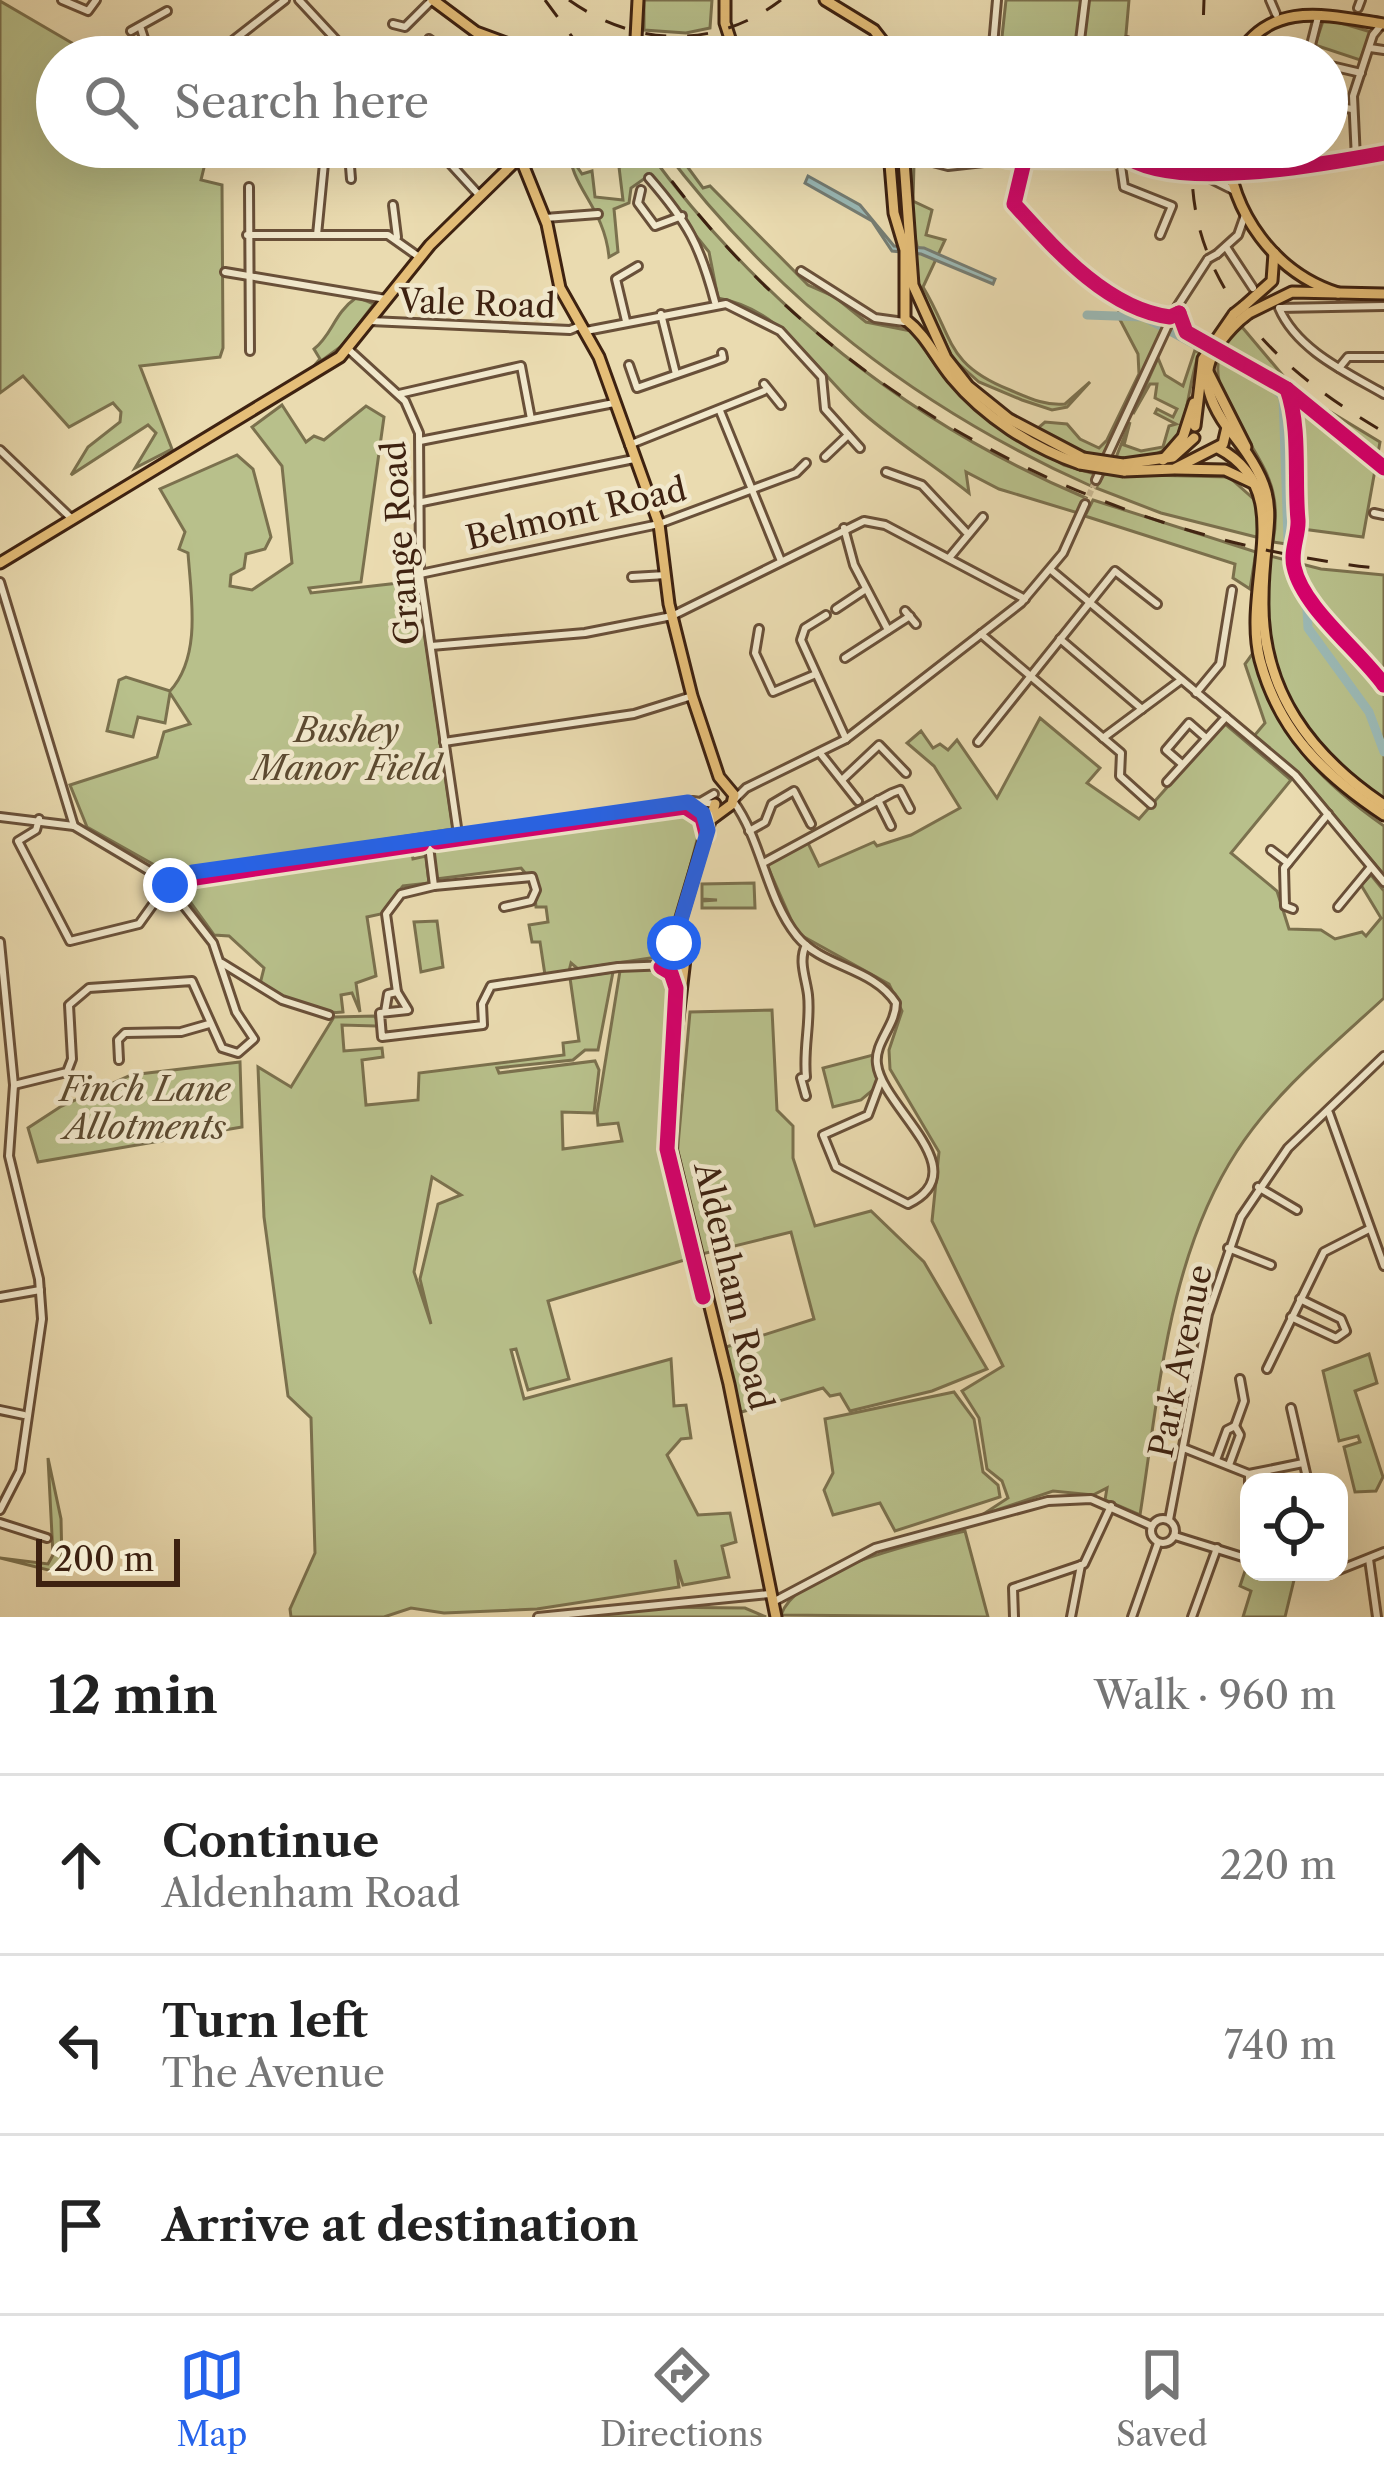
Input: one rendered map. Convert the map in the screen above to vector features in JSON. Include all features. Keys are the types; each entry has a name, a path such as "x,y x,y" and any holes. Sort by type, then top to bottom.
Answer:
{"main road":[{"path":"433,0 482,35"},
{"path":"636,36 638,0"},
{"path":"725,0 729,36"},
{"path":"825,0 880,36"},
{"path":"1250,36 1278,14 1322,10 1383,24"},
{"path":"0,563 74,521 134,478 266,404 347,348 419,257 507,168"},
{"path":"522,168 545,218 560,288 584,328 659,524 673,616 724,799 710,824"},
{"path":"889,168 893,213 908,241"},
{"path":"902,168 913,285 946,358 977,394 1026,431 1081,461"},
{"path":"902,173 907,168"},
{"path":"1228,168 1245,215 1264,242 1309,283 1338,293"},
{"path":"1162,461 1183,437 1203,358 1272,281 1273,251"},
{"path":"910,256 905,308 912,324 956,383 1021,436 1081,461 1123,468 1225,470 1257,485"},
{"path":"1247,310 1281,294 1384,294"},
{"path":"905,308 925,309"},
{"path":"912,324 925,309"},
{"path":"1217,340 1207,395 1216,416 1246,448"},
{"path":"1208,372 1272,507 1263,623 1279,689 1320,755 1384,805"},
{"path":"1123,468 1183,452 1194,438 1194,404"},
{"path":"1195,426 1203,417 1216,416"},
{"path":"1174,469 1227,439 1227,427"},
{"path":"1194,438 1238,460 1257,485 1265,518 1254,612 1270,691 1313,760 1384,815"},
{"name":"Aldenham Road","path":"710,824 674,960 679,988 672,1156 729,1384 776,1617"}],"street":[{"path":"62,0 88,11 96,0"},
{"path":"239,36 285,0"},
{"path":"299,0 332,36"},
{"path":"393,23 404,27 433,0"},
{"path":"994,36 997,0"},
{"path":"1081,36 1085,0"},
{"path":"1270,0 1278,14 1319,19 1315,36"},
{"path":"130,31 167,11"},
{"path":"1348,161 1355,159 1352,109 1361,73 1383,24"},
{"path":"141,29 143,36"},
{"path":"1370,48 1384,50"},
{"path":"1348,70 1361,73"},
{"path":"1348,108 1352,109"},
{"path":"317,235 324,168"},
{"path":"351,168 352,178"},
{"path":"455,168 482,197"},
{"path":"1123,168 1124,187 1172,206 1160,235"},
{"path":"1165,168 1205,176 1235,191"},
{"path":"1205,176 1216,168"},
{"path":"1228,171 1320,168"},
{"path":"649,178 682,216 705,257 715,302 785,336 825,381 825,410 860,448"},
{"path":"248,187 250,351"},
{"path":"641,190 637,201 655,226 682,216"},
{"path":"392,205 396,238"},
{"path":"545,218 598,214"},
{"path":"1096,480 1175,310 1212,256 1238,235 1245,215"},
{"path":"247,235 396,238 419,257"},
{"path":"1238,235 1264,242"},
{"path":"1226,247 1252,288"},
{"path":"607,283 638,266"},
{"path":"801,271 888,321 912,324"},
{"path":"225,272 386,299"},
{"path":"616,279 626,321"},
{"name":"Vale Road","path":"370,321 584,328 715,302"},
{"path":"1384,306 1280,306 1292,330 1339,368 1384,394"},
{"path":"888,321 905,308"},
{"path":"1175,310 1186,332"},
{"path":"661,314 676,374"},
{"name":"Grange Road","path":"347,348 399,394 413,415 420,441 420,574 458,834"},
{"path":"628,365 637,388 724,358 722,353"},
{"path":"1339,368 1348,357 1384,357"},
{"path":"399,394 521,366 531,419"},
{"path":"629,445 720,411 764,388 781,406"},
{"path":"420,441 614,403"},
{"path":"720,411 781,560"},
{"path":"825,457 848,435"},
{"path":"0,450 74,521"},
{"path":"422,502 634,459"},
{"name":"Belmont Road","path":"420,574 659,524 796,473 806,463"},
{"path":"886,472 922,485 965,532"},
{"path":"39,819 38,829 18,841 70,941 142,922 169,884 193,872 724,799 846,739 1025,599 1051,569 1085,503"},
{"path":"949,558 965,532 983,517"},
{"path":"431,646 585,633 673,616 844,528 878,522 1025,599"},
{"path":"844,528 866,589 888,630"},
{"path":"1051,569 1295,775 1384,882"},
{"path":"978,742 1118,570 1157,604"},
{"path":"632,577 666,575"},
{"path":"0,582 74,826"},
{"path":"836,609 866,589"},
{"path":"1196,692 1220,664 1232,590"},
{"path":"826,615 805,628 801,637 846,739"},
{"path":"844,658 910,617"},
{"path":"759,629 752,645 773,692 816,674"},
{"path":"981,634 1123,756 1119,770 1151,804"},
{"path":"1060,639 1142,709"},
{"path":"1102,738 1181,680"},
{"path":"444,742 634,714 692,696"},
{"path":"1166,782 1226,717"},
{"path":"1183,765 1166,749 1189,723 1206,738"},
{"path":"843,779 879,745 906,773"},
{"path":"820,753 830,772 843,779 858,801"},
{"path":"763,863 900,790 910,809"},
{"path":"749,831 765,822 775,801 794,791 811,824"},
{"path":"724,799 749,831 794,933 806,945 879,983 893,997 895,1016 876,1056 881,1080 934,1163 931,1187 908,1204 836,1166 823,1135 868,1114 881,1080"},
{"path":"878,800 891,826"},
{"path":"688,802 710,824"},
{"path":"1293,909 1287,911 1281,884 1288,863 1328,814"},
{"path":"0,818 74,826 169,884 222,963 236,1012 254,1042 246,1050 230,1052 209,1024 197,986 189,980 83,990 68,1007 68,1070 53,1079 14,1085"},
{"path":"428,838 434,886"},
{"path":"1271,850 1288,863"},
{"path":"1337,907 1371,867"},
{"path":"382,1013 408,1010 397,992 388,909 407,891 532,877 536,890 531,901 504,907"},
{"path":"0,942 14,1085 4,1156 40,1290 39,1352 24,1415 20,1471 0,1510"},
{"path":"806,945 801,957 809,1011 802,1046 806,1096"},
{"path":"397,992 385,996 382,1037 483,1024 486,990 674,960"},
{"path":"222,963 282,1000 328,1015"},
{"path":"119,1060 118,1040 125,1033 181,1032 209,1024"},
{"name":"Park Avenue","path":"1169,1520 1186,1449 1204,1330 1228,1248 1258,1187 1288,1148 1384,1057"},
{"path":"1328,1113 1384,1266"},
{"path":"1258,1187 1297,1210"},
{"path":"1267,1369 1324,1252 1370,1229"},
{"path":"1228,1248 1271,1265"},
{"path":"0,1297 40,1290"},
{"path":"1291,1317 1336,1338 1346,1331 1341,1319 1300,1299"},
{"path":"1216,1460 1244,1401 1240,1379"},
{"path":"1291,1408 1305,1473"},
{"path":"0,1410 24,1415"},
{"path":"1229,1465 1240,1435 1235,1426"},
{"path":"1186,1449 1247,1473"},
{"path":"1254,1473 1303,1463"},
{"path":"538,1617 770,1598 889,1543 1052,1501 1091,1499 1152,1526 1158,1543 1132,1617"},
{"path":"1072,1617 1081,1565 1111,1506"},
{"path":"1152,1526 1169,1520 1175,1536"},
{"path":"0,1523 47,1538"},
{"path":"1158,1543 1175,1536 1240,1556"},
{"path":"1192,1617 1217,1549"},
{"path":"1348,1567 1384,1552"},
{"path":"1369,1559 1377,1617"},
{"path":"1014,1617 1013,1588 1081,1565"}],"green space":[{"path":"644,0 712,0 710,28 686,33 644,30"},
{"path":"1006,0 1129,0 1126,36 1002,36"},
{"path":"0,1 60,36 36,36 36,168 204,168 201,180 222,185 223,348 220,357 140,366 172,449 135,468 156,433 148,425 71,475 88,447 120,422 121,412 113,403 69,427 23,376 0,393"},
{"path":"1324,18 1371,32 1360,60 1348,56 1348,36 1318,36"},
{"path":"573,168 582,174 592,171 595,197 623,200 619,168 661,168 739,260 843,354 959,434 1086,498 1078,513 999,489 966,472 969,493 889,434 781,329 762,315 718,298 709,252 648,176 631,188 629,203 614,209 618,252 609,257 601,224"},
{"path":"679,168 688,168 703,188 710,186 808,285 835,297 866,322 911,331 948,382 1001,428 1064,465 1095,474 1091,486 967,422 854,345 802,301"},
{"path":"908,168 914,168 913,201 932,210 926,235 945,240 923,287 962,359 989,380 1044,403 1065,404 1090,382 1067,407 1052,410 979,382 953,359 915,280 917,246 905,195"},
{"path":"357,297 374,304 343,345 313,367 320,359 314,349"},
{"path":"1127,304 1169,316 1102,458 1074,451 1038,428 1045,422 1067,424 1080,439 1099,448 1107,440 1139,374 1138,354 1117,314"},
{"path":"1242,327 1296,391 1380,442 1363,537 1302,529 1300,546 1273,542 1271,485 1219,381 1218,362 1225,344"},
{"path":"1195,350 1199,353 1185,413 1172,443 1141,458 1115,460 1130,422 1124,445 1141,451 1163,447 1169,426 1176,424 1155,413 1157,409 1173,417 1177,409 1155,398 1157,384 1150,384 1133,414 1158,358 1165,375 1183,386"},
{"name":"Bushey Manor Field","path":"282,405 306,442 314,436 324,440 366,406 384,417 361,582 309,588 311,593 417,581 453,829 167,872 87,827 70,785 157,757 164,732 190,724 170,693 165,723 138,717 133,737 107,731 119,680 126,677 170,691 191,643 188,553 179,549 185,532 160,489 237,455 253,469 271,537 265,549 246,554 244,568 231,575 230,586 252,590 292,563 282,466 252,427"},
{"path":"1104,474 1229,477 1257,502 1260,538 1161,513 1096,488"},
{"path":"1093,500 1256,552 1250,589 1233,578 1235,564 1085,516"},
{"path":"1270,556 1321,569 1384,575 1384,678 1335,624 1384,695 1384,802 1327,752 1288,696 1269,632"},
{"path":"1253,653 1286,731 1338,791 1384,826 1384,875 1301,775 1254,736 1265,723 1245,664"},
{"path":"1040,718 1100,768 1087,783 1139,819 1224,723 1291,780 1231,853 1277,891 1289,929 1321,930 1335,939 1362,932 1366,936 1381,918 1361,885 1371,875 1384,891 1384,998 1306,1070 1252,1129 1214,1192 1195,1235 1170,1327 1140,1515 1105,1500 1107,1488 1093,1495 1053,1491 982,1515 1008,1498 1002,1481 987,1469 979,1418 962,1391 1003,1366 932,1221 939,1152 890,1069 889,1050 902,1011 889,984 797,933 767,865 808,843 819,866 874,842 877,846 911,835 960,808 934,766 907,743 921,731 933,748 940,744 948,750 957,740 997,798"},
{"path":"690,809 701,825 673,932 657,957 578,969 571,963 569,971 545,975 540,942 532,942 529,925 548,922 546,907 536,907 535,884 521,868 436,879 432,849 437,842"},
{"path":"411,847 413,859 426,856 429,883 403,886 381,914 367,917 376,976 356,983 360,1012 352,993 341,995 343,1012 322,1011 260,984 264,968 229,936 214,935 183,892 192,882"},
{"path":"754,883 755,908 702,908 702,901 717,900 702,899 702,884"},
{"path":"437,921 443,967 421,972 414,922"},
{"path":"654,967 669,973 674,994 662,1159 688,1259 548,1301 569,1379 528,1390 516,1349 511,1350 524,1399 671,1359 674,1406 686,1405 691,1438 681,1439 667,1455 698,1515 730,1513 736,1542 722,1546 729,1577 683,1585 675,1560 679,1587 537,1609 444,1613 411,1608 384,1617 291,1617 290,1609 315,1553 311,1418 288,1396 264,1217 258,1067 291,1087 334,1017 375,1016 376,1026 342,1025 344,1051 382,1048 383,1057 362,1060 366,1105 418,1100 419,1073 564,1055 563,1043 579,1041 570,978 613,972 598,1050 585,1050 573,1060 497,1068 499,1073 595,1061 599,1070 594,1113 562,1112 563,1149 622,1141 618,1123 598,1125 597,1113 620,971","holes":["432,1177 461,1195 438,1204 420,1279 431,1324 414,1272"]},
{"path":"772,1010 777,1110 793,1126 793,1158 815,1226 871,1211 924,1262 987,1369 932,1391 850,1411 840,1394 830,1396 823,1388 738,1413 726,1347 814,1319 791,1232 702,1254 677,1156 690,1012"},
{"path":"873,1055 880,1084 861,1100 833,1107 823,1068"},
{"name":"Finch Lane Allotments","path":"240,1062 242,1127 38,1162 28,1128 60,1107 131,1075"},
{"path":"1369,1354 1377,1383 1355,1391 1383,1477 1376,1491 1355,1492 1344,1447 1360,1442 1358,1436 1339,1441 1323,1371"},
{"path":"954,1392 974,1419 983,1472 998,1485 1000,1497 895,1531 880,1503 833,1515 824,1490 833,1473 825,1419"},
{"path":"48,1458 61,1519 62,1564 52,1571 0,1558 48,1564 53,1555"},
{"path":"965,1531 988,1617 781,1615 810,1584 835,1571"},
{"path":"1242,1581 1294,1581 1285,1617 1243,1617 1251,1591 1240,1586"},
{"path":"647,1607 745,1608 766,1617 589,1617"}],"water":[{"path":"808,176 860,205 894,246 924,248 995,279 993,284 921,254 892,251 872,221 805,183"}],"waterway":[{"path":"1087,315 1144,317 1272,386 1283,397 1289,568 1307,609 1308,628 1369,712 1384,752"}],"tunnel":[{"path":"1085,504 1096,480"}],"railway":[{"path":"545,0 572,36"},
{"path":"569,0 621,27 675,36 729,28 781,0"},
{"path":"1203,36 1204,0"},
{"path":"663,168 715,234 792,312 877,380 969,438 1067,486 1169,524 1275,552 1384,569"},
{"path":"1193,168 1193,196 1203,240 1220,280 1244,317 1308,381 1384,432"}],"cycle path":[{"path":"1348,159 1384,153"},
{"path":"1023,168 1014,204 1047,240 1104,290 1125,302 1170,317 1179,313"},
{"path":"1155,168 1210,174 1288,168"},
{"path":"1179,313 1186,332 1287,389 1384,468"},
{"path":"1287,389 1296,454 1294,567 1308,598 1384,685"},
{"path":"437,842 685,807 702,818 706,834"},
{"path":"181,891 189,879 422,844"},
{"path":"661,967 671,973 676,988 667,1149 703,1297"}],"route":[{"path":"170,885 193,872 688,802 703,813 708,830 674,943"}]}
